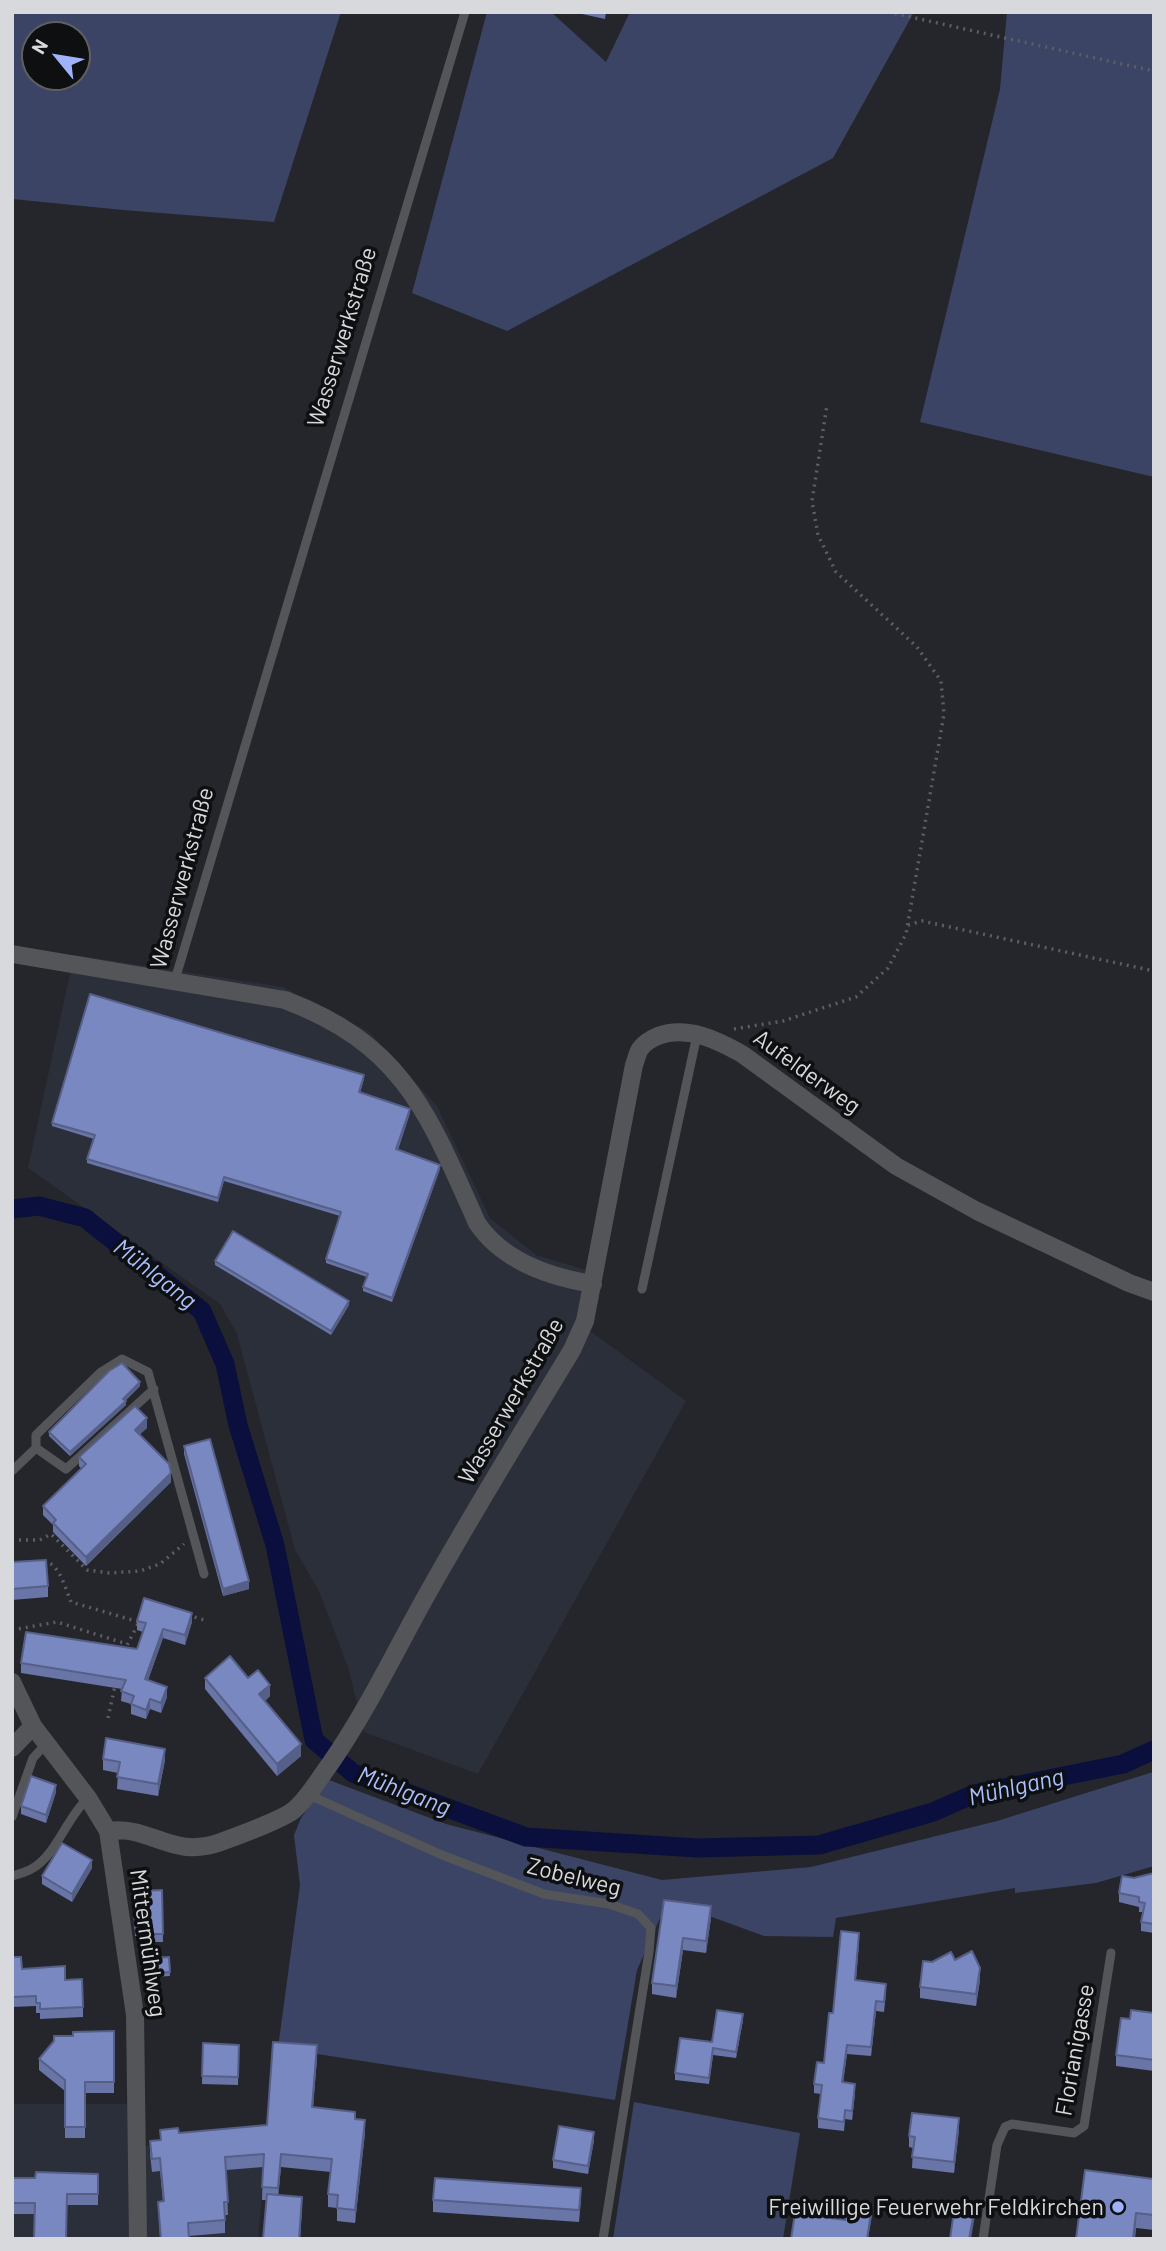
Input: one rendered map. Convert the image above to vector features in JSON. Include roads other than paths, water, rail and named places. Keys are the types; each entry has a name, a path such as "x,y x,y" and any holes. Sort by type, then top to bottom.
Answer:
{"street":[{"path":"12,954 174,983"},
{"name":"Wasserwerkstraße","path":"108,1831 122,1829 138,1832 176,1847 198,1848 220,1842 291,1813 310,1794 344,1744 447,1557 572,1350 585,1321 593,1284 518,1260 486,1237 427,1114 402,1079 358,1036 304,1007 285,1000 174,983"},
{"name":"Aufelderweg","path":"593,1284 634,1065 641,1047 670,1032 717,1040 742,1054 865,1144 939,1191 1129,1283 1154,1292"},
{"name":"Mittermühlweg","path":"12,1682 33,1726 88,1798 108,1831 135,2015 138,2239"},
{"path":"12,1748 33,1726"}],"lane":[{"name":"Wasserwerkstraße","path":"174,983 465,12"},
{"path":"642,1289 697,1035"},
{"path":"12,1471 36,1448 36,1435 101,1372 122,1359 148,1372 204,1574"},
{"path":"36,1448 66,1469 154,1389"},
{"path":"12,1817 33,1758 47,1743"},
{"name":"Zobelweg","path":"310,1794 442,1855 544,1894 610,1904 638,1914 651,1928 603,2239"},
{"path":"12,1876 31,1870 41,1863 69,1818 88,1798"},
{"name":"Florianigasse","path":"983,2239 997,2145 1005,2127 1012,2124 1074,2133 1084,2126 1111,1953"}],"waterway":[{"name":"Mühlgang","path":"12,1209 39,1206 85,1218 202,1311 225,1364 238,1425 275,1545 314,1740 353,1773 526,1837 697,1848 819,1845 933,1812 974,1794 1123,1764 1154,1750"}],"place":[{"name":"Freiwillige Feuerwehr Feldkirchen","path":"1118,2207"}]}
